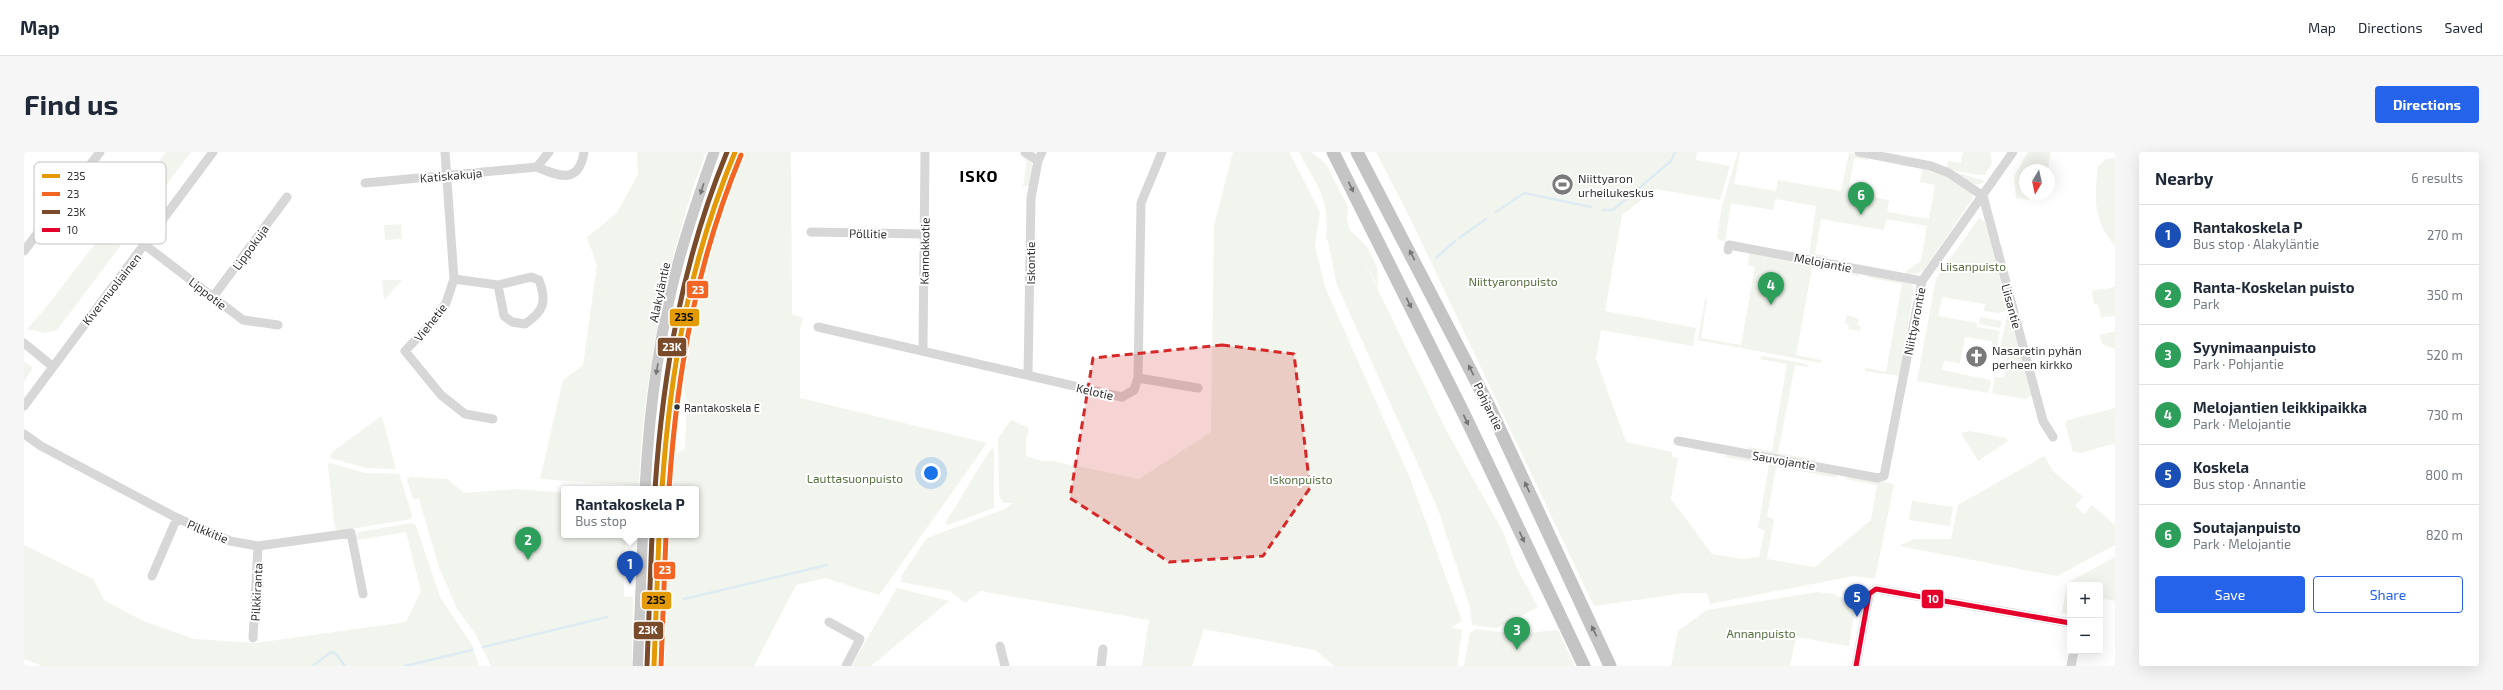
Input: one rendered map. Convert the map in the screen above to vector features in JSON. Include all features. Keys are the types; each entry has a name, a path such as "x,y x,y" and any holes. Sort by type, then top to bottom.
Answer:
{"highway":[{"path":"1333,152 1465,416 1584,666"},
{"name":"Pohjantie","path":"1357,152 1489,406 1610,666"}],"main road":[{"name":"Alakyläntie","path":"645,486 655,378 666,320 680,256 714,152"},
{"path":"662,486 671,380 685,310 696,260 720,184 735,152"},
{"path":"638,666 643,538"},
{"path":"654,666 659,538"}],"street":[{"path":"92,162 100,152"},
{"name":"Kivennuoliainen","path":"166,216 213,152"},
{"name":"Viehetie","path":"445,152 454,279 446,303 436,318 405,351 441,395 465,414 493,419"},
{"path":"537,167 549,152"},
{"name":"Katiskakuja","path":"365,183 537,167 552,173 570,175 578,171 582,164 584,152"},
{"name":"Kannokkotie","path":"923,350 925,152"},
{"path":"1025,152 1038,161"},
{"name":"Iskontie","path":"1028,375 1031,198 1038,161 1042,152"},
{"path":"1162,152 1141,203 1138,288 1138,378 1198,388"},
{"path":"1859,152 1931,166 1949,173 1983,196"},
{"name":"Niittyarontie","path":"1886,470 1922,281 2013,152"},
{"name":"Liisantie","path":"1983,196 2042,421 2053,437"},
{"name":"Lippokuja","path":"214,297 287,197"},
{"name":"Pöllitie","path":"812,232 924,234"},
{"path":"24,252 34,239"},
{"name":"Kivennuoliainen","path":"24,406 52,366 145,245"},
{"name":"Lippotie","path":"145,245 243,320 278,325"},
{"name":"Melojantie","path":"1728,250 1729,245 1922,281"},
{"path":"454,279 498,285 531,277 539,280 544,303 538,315 525,324 512,322 504,316 498,285"},
{"name":"Kelotie","path":"818,327 1122,397 1134,390 1138,378"},
{"path":"24,343 52,366"},
{"name":"Pilkkitie","path":"24,434 92,474 214,536 258,546 351,533 363,594"},
{"name":"Sauvojantie","path":"1678,441 1878,478 1884,476 1886,470"},
{"path":"152,576 177,518"},
{"name":"Pilkkiranta","path":"253,638 258,546"},
{"path":"1856,666 1868,594 1876,589 2067,622"},
{"path":"830,622 860,639 846,666"},
{"path":"1000,646 1005,666"},
{"path":"1101,666 1103,648"},
{"path":"2071,666 2073,654"}],"highlighted area":[{"path":"1222,345 1294,354 1310,488 1263,556 1169,562 1070,498 1093,358"}],"green space":[{"path":"166,152 191,152 166,185 166,162 158,162"},
{"path":"637,152 706,152 680,231 660,316 646,403 641,445 639,486 540,479 563,380 583,365 597,265 587,237 617,213 638,174"},
{"name":"Lauttasuonpuisto","path":"744,152 791,152 792,314 803,318 800,329 800,398 987,443 879,595 825,578 796,585 754,666 662,666 668,538 699,538 699,486 671,486 673,455 685,449 687,401 681,379 690,325 705,257 728,189"},
{"path":"1016,152 1028,159 1033,166 1030,186 1023,186 1027,161"},
{"name":"Iskonpuisto","path":"1233,152 1289,152 1320,212 1315,246 1325,287 1409,476 1462,621 1451,627 1462,630 1457,666 1334,666 1315,650 1204,629 1192,666 1142,666 1149,620 980,591 965,603 950,591 901,582 902,575 927,538 1005,509 1013,503 1004,503 999,496 998,439 1011,420 1029,428 1026,439 1026,456 1042,461 1053,461 1139,479 1211,432 1214,226"},
{"path":"1299,152 1311,152 1326,164 1348,207 1347,219 1349,229 1367,247 1377,267 1378,288 1360,253 1446,430 1503,532 1517,569 1538,607 1497,628 1472,625 1470,607 1438,509 1337,285 1326,238 1327,224 1324,202 1317,184"},
{"name":"Niittyaronpuisto","path":"1376,152 1697,152 1696,160 1730,166 1720,200 1656,189 1622,215 1605,311 1696,328 1693,346 1601,330 1596,359 1626,442 1672,452 1672,457 1678,458 1671,499 1712,554 1742,559 1759,557 1765,530 1758,528 1769,465 1724,457 1727,455 1837,474 1837,478 1776,467 1767,517 1774,519 1767,559 1815,567 1871,520 1877,485 1845,479 1848,476 1894,484 1875,579 1853,576 1710,604 1707,593 1685,593 1594,606 1412,222"},
{"path":"1738,152 1740,152 1734,184 1776,191 1778,180 1841,191 1849,153 1869,157 1868,160 1854,158 1848,193 1889,200 1887,212 1929,219 1935,185 1920,182 1923,168 1942,173 1971,192 1973,198 1924,270 1916,274 1905,274 1907,270 1921,261 1927,226 1886,219 1884,230 1821,219 1815,254 1828,256 1827,260 1809,256 1816,206 1775,199 1773,210 1731,203 1725,241 1719,240 1717,237 1722,206"},
{"path":"1963,152 1990,152 1992,163 1985,175 1965,173 1947,168 1948,161 1961,163"},
{"path":"2028,152 2050,152 2049,164 2021,164"},
{"path":"2115,158 2115,246 2102,227 2099,218 2096,188 2098,166 2106,159"},
{"path":"2019,167 2019,198 2016,198 2014,176"},
{"path":"1962,174 1985,181 1978,185 1971,183 1957,175"},
{"name":"Liisanpuisto","path":"1979,218 1985,222 2008,310 1998,313 1984,311 1985,304 1942,297 1938,316 1977,323 1977,327 2000,331 1997,346 1992,345 1992,341 1965,337 1960,363 1944,361 1942,370 1991,380 1988,393 1917,381 1936,279"},
{"path":"401,224 402,239 385,240 384,225"},
{"path":"95,244 122,244 57,330 45,333 27,329 44,310"},
{"path":"1752,253 1859,274 1859,276 1812,268 1796,355 1821,360 1821,363 1698,340 1705,299 1707,299 1701,338 1741,345 1755,267 1748,265 1749,254"},
{"path":"1871,275 1908,281 1914,287 1900,376 1865,371 1866,368 1886,372 1902,284 1866,277"},
{"path":"382,280 402,280 384,300"},
{"path":"2115,287 2115,316 2101,317 2098,304 2094,304 2092,291"},
{"path":"1847,315 1859,319 1857,325 1861,326 1860,331 1848,329 1849,324 1845,323"},
{"path":"1980,317 2002,321 2000,328 1979,324"},
{"path":"2007,317 2010,317 2032,395 2025,399 1992,393 1995,377 2004,378 2009,349 2000,347"},
{"path":"2115,331 2115,349 2102,344 2100,335"},
{"path":"1762,356 1807,364 1808,367 1795,365 1778,453 1817,460 1813,463 1749,451 1748,447 1772,451 1787,364 1760,359"},
{"path":"24,361 33,368 24,381"},
{"path":"2115,408 2115,443 2081,453 2073,452 2065,423 2068,420"},
{"path":"382,417 396,469 366,468 331,458 331,453"},
{"path":"1969,431 2006,438 2008,441 1978,461 1961,433"},
{"path":"992,448 994,450 994,508 948,525 945,523"},
{"path":"2044,456 2054,472 2083,497 2075,506 2084,514 2092,505 2115,525 2115,545 2057,576 1899,546 1914,539 1951,539 1958,505"},
{"path":"330,463 365,473 399,474 412,515 411,519 339,531 335,529 328,465"},
{"path":"410,477 447,479 464,493 516,489 561,493 561,538 628,538 625,544 624,596 633,597 632,666 491,666 476,635 456,607 439,567 419,499 413,499 407,480"},
{"path":"1912,501 1953,507 1950,526 1909,520"},
{"path":"412,523 416,526 440,597 472,645 479,666 42,666 24,659 24,545 93,579 104,600 143,621 194,639 256,643 406,622 421,591 406,532 358,540 356,537 358,532"},
{"path":"2115,557 2115,601 2103,599 2103,582 2069,582"},
{"path":"2067,583 2067,614 2062,613"},
{"path":"897,588 949,601 871,666 851,666"},
{"name":"Annanpuisto","path":"1818,592 1833,594 1855,604 1849,646 1796,637 1790,666 1671,666 1678,631 1707,610"},
{"path":"1476,629 1516,634 1558,630 1575,666 1464,666 1470,633"}],"waterway":[{"path":"1602,210 1613,210 1671,161 1675,152"},
{"path":"1496,212 1524,193 1591,207"},
{"path":"1459,238 1486,219"},
{"path":"1436,258 1455,241"},
{"path":"684,599 827,565"},
{"path":"483,647 607,617"},
{"path":"405,666 472,650"},
{"path":"313,666 331,652 336,654 345,666"}],"transit line":[{"name":"23K","path":"655,486 663,402 677,318 698,234 711,193 727,152"},
{"name":"23S","path":"662,486 670,402 684,318 705,235 735,152"},
{"name":"23","path":"669,486 677,402 691,319 712,237 725,196 741,155"},
{"name":"23K","path":"647,666 652,538"},
{"name":"23S","path":"654,666 659,538"},
{"name":"23","path":"661,666 666,538"},
{"name":"10","path":"1856,666 1869,594 1876,589 2067,622"}],"place":[{"name":"Niittyaron urheilukeskus","path":"1563,185"},
{"name":"Soutajanpuisto","path":"1861,215"},
{"name":"Melojantien leikkipaikka","path":"1771,305"},
{"name":"Nasaretin pyhän perheen kirkko","path":"1977,357"},
{"name":"Rantakoskela E","path":"677,407"},
{"name":"Ranta-Koskelan puisto","path":"528,560"},
{"name":"Rantakoskela P","path":"630,584"},
{"name":"Koskela","path":"1857,617"},
{"name":"Syynimaanpuisto","path":"1517,650"}],"district":[{"name":"ISKO","path":"979,175"}]}
